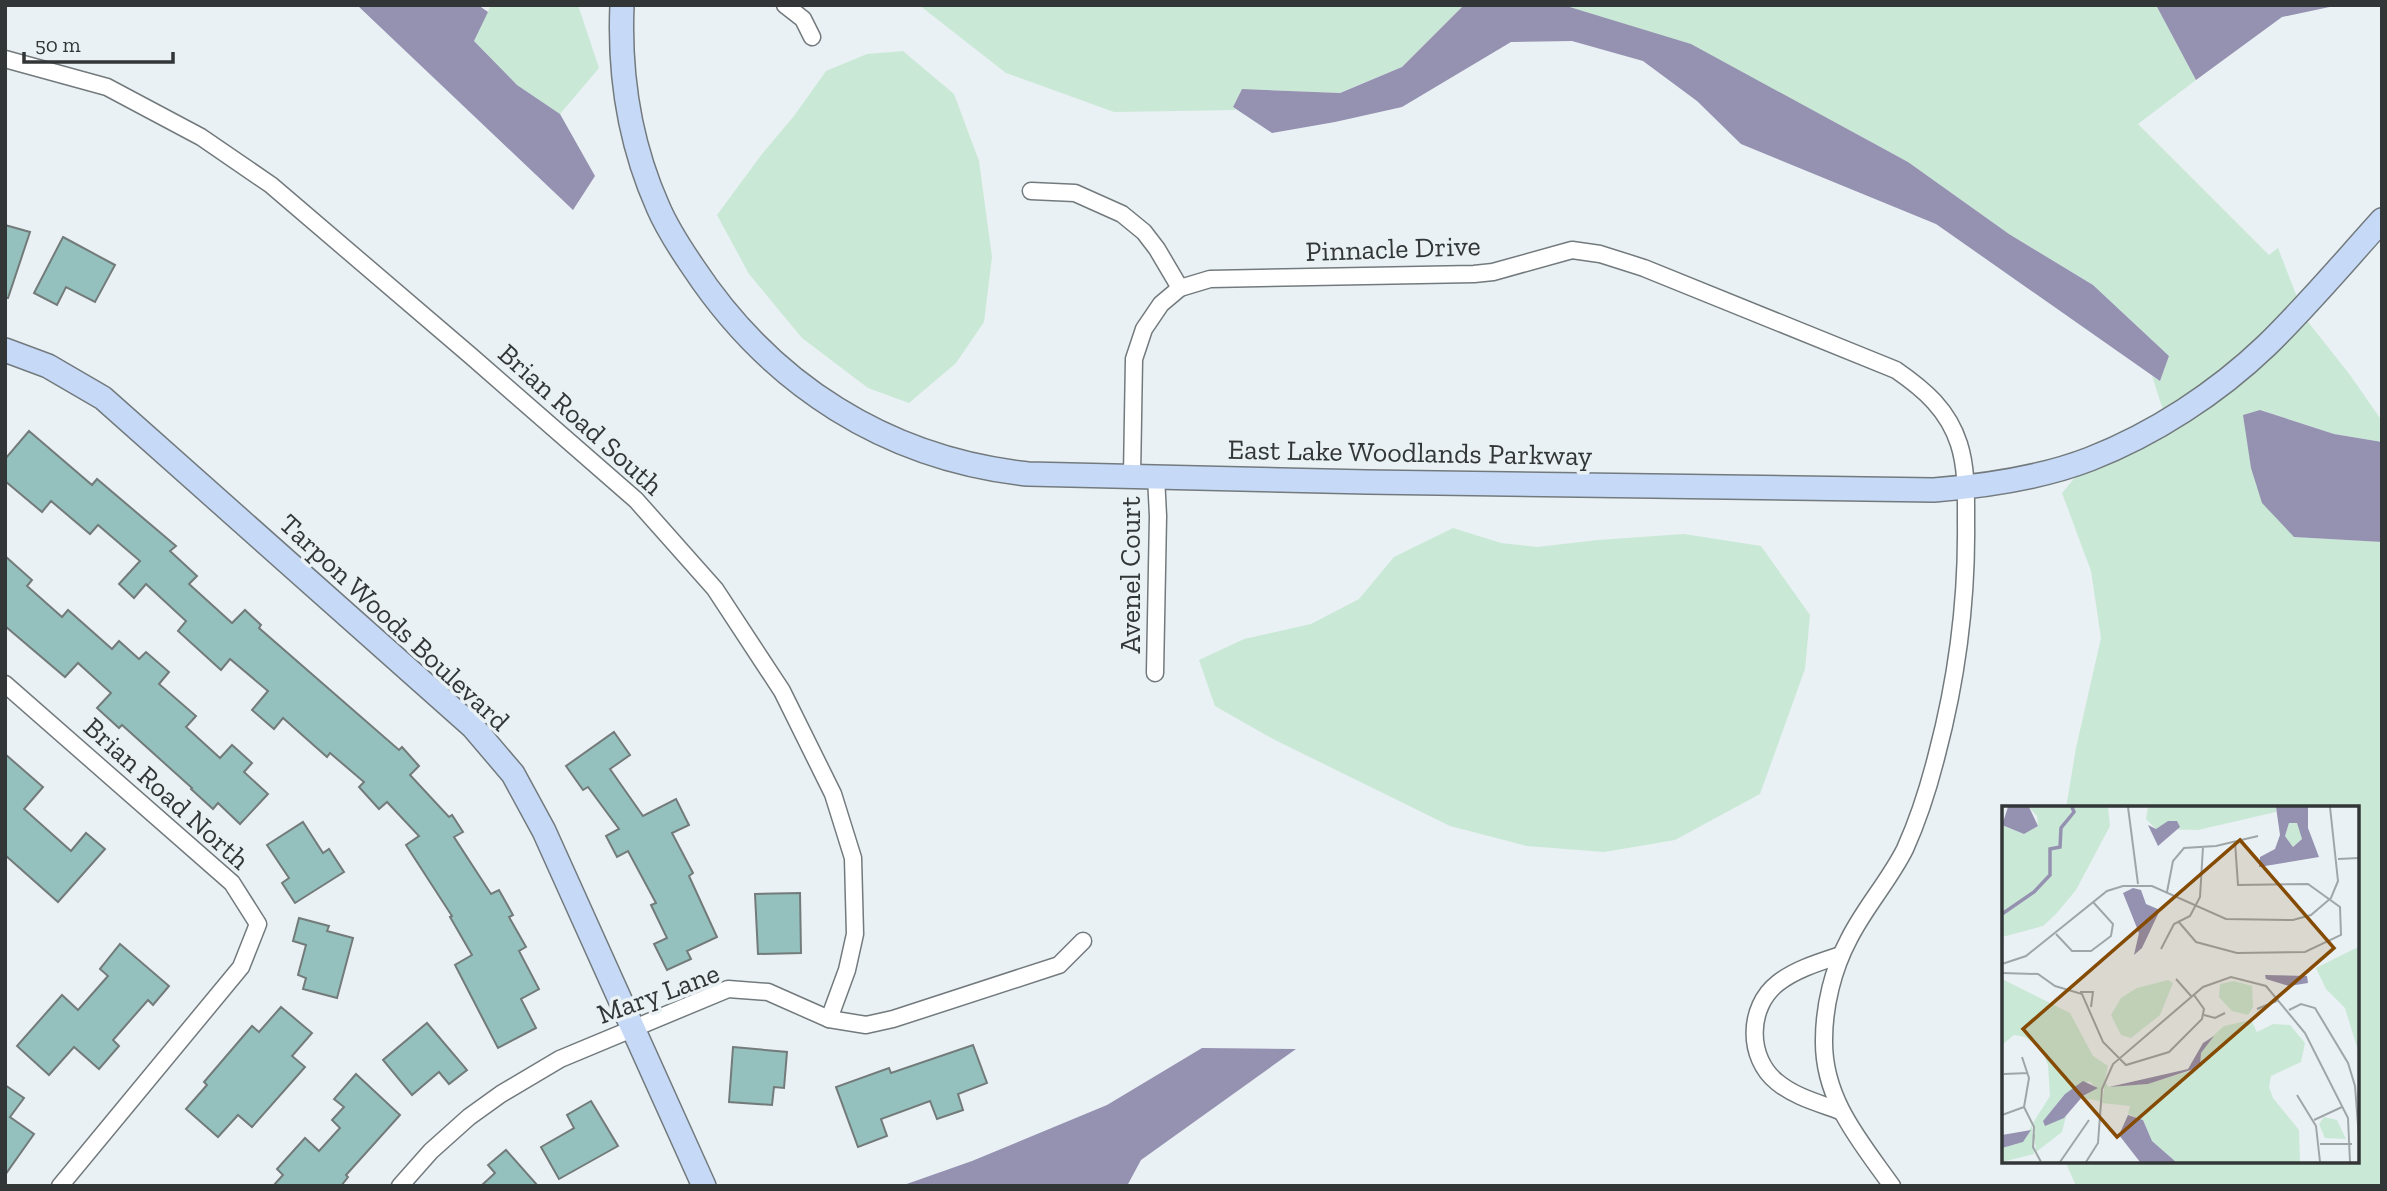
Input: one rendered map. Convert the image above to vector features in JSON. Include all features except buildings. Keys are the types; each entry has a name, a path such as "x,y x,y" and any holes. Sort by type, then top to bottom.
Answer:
{"street":[{"name":"East Lake Woodlands Parkway","path":"622,5 620,45 632,131 658,207 702,280 730,319 798,383 834,409 875,432 925,452 999,471 1028,474 1367,482 1934,490 1965,488 2019,478 2088,460 2122,445 2178,413 2222,383 2268,344 2382,220"},
{"path":"785,5 803,19 812,37"},
{"name":"Brian Road South","path":"5,59 107,88 201,137 271,185 461,346 636,500 715,589 782,691 833,794 853,858 855,934 847,970 829,1019"},
{"path":"1031,191 1075,193 1122,214 1144,232 1157,248 1180,288"},
{"name":"Pinnacle Drive","path":"1132,476 1134,359 1144,329 1161,304 1180,288 1210,279 1474,274 1493,272 1572,250 1600,254 1644,268 1896,370 1937,402 1960,446 1965,488 1966,584 1956,675 1928,792 1900,858 1850,936 1836,967 1828,1004 1824,1043 1830,1085 1840,1111 1892,1186"},
{"name":"Tarpon Woods Boulevard","path":"5,350 48,366 103,398 473,727 513,774 544,831 704,1186"},
{"name":"Avenel Court","path":"1155,673 1158,516 1156,476"},
{"name":"Brian Road North","path":"5,684 232,883 258,924 241,967 60,1186"},
{"name":"Mary Lane","path":"400,1186 431,1151 469,1117 501,1094 561,1059 728,989 768,992 829,1019 866,1026 1059,965 1083,941"},
{"path":"1840,1111 1808,1100 1776,1081 1757,1054 1754,1041 1756,1020 1768,992 1789,976 1841,955"}],"green space":[{"path":"491,5 578,5 599,68 560,114 517,85 474,41"},
{"path":"919,5 1464,5 1402,67 1339,93 1242,89 1233,107 1236,110 1114,112 1006,73"},
{"path":"1563,5 2156,5 2196,80 2138,124 2269,255 2278,248 2297,297 2261,336 2216,375 2163,410 2152,376 2160,381 2169,356 2093,285 2009,234 1908,162 1801,104"},
{"path":"903,51 954,94 979,161 992,257 984,322 956,363 909,403 868,388 802,338 749,274 717,215 826,71 867,54"},
{"path":"2305,318 2382,421 2382,442 2334,434 2260,410 2294,537 2382,542 2382,1186 2076,1186 2066,1163 2359,1163 2359,806 2066,806 2076,748 2101,638 2091,571 2062,493 2078,474 2170,433 2170,430"},
{"path":"1453,528 1501,543 1537,547 1684,534 1761,546 1810,615 1805,669 1760,794 1675,840 1604,852 1527,846 1450,826 1273,739 1215,706 1199,660 1244,639 1311,624 1359,599 1394,557"}],"shaded area":[{"path":"357,5 478,5 488,12 474,41 517,85 560,114 595,176 573,210"},
{"path":"1464,5 1563,5 1691,44 1908,162 2009,234 2093,285 2169,356 2160,381 1936,224 1741,144 1697,101 1643,61 1572,41 1511,42 1402,107 1272,133 1233,107 1242,89 1340,93 1402,67"},
{"path":"2156,5 2339,5 2282,17 2196,80"},
{"path":"2260,410 2334,434 2382,442 2382,542 2294,537 2262,503 2251,468 2243,415"},
{"path":"1202,1048 1296,1049 1141,1160 1127,1186 901,1186 972,1161 1107,1105"}]}
